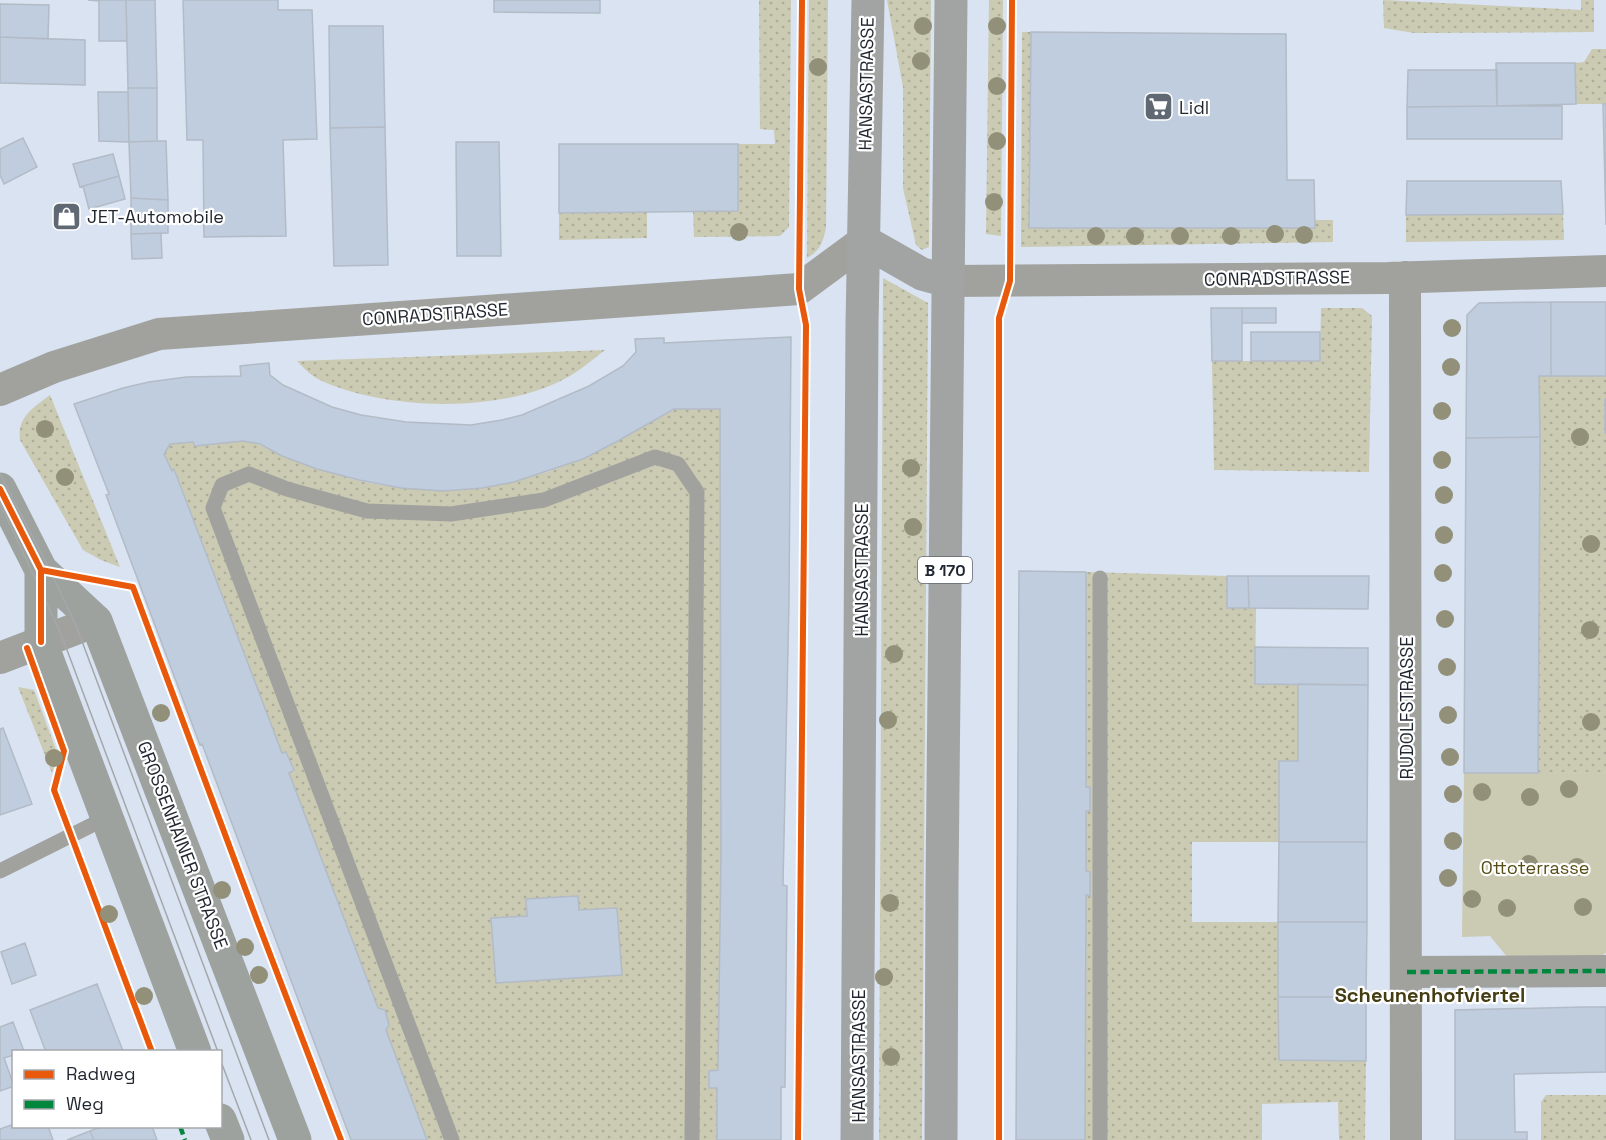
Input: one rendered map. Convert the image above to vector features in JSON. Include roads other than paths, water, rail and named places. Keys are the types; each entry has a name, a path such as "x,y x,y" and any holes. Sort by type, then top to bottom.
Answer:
{"main road":[{"name":"HANSASTRASSE","path":"857,1140 868,0"},
{"name":"B 170","path":"941,1140 951,0"},
{"path":"864,241 922,274 948,281"},
{"name":"GROSSENHAINER STRASSE","path":"0,489 41,570 96,621 296,1140"},
{"name":"GROSSENHAINER STRASSE","path":"41,570 41,642 194,1050"},
{"path":"222,1125 228,1140"}],"street":[{"name":"CONRADSTRASSE","path":"0,390 54,367 159,334 799,288 864,241"},
{"name":"CONRADSTRASSE","path":"948,281 1406,277 1606,271"},
{"name":"RUDOLFSTRASSE","path":"1406,277 1406,1140"},
{"path":"0,658 96,621"},
{"path":"1407,972 1606,971"}],"lane":[{"path":"452,1140 213,508 222,485 249,474 287,489 367,511 452,514 544,500 655,457 678,464 697,492 692,1140"},
{"path":"1100,578 1100,1140"},
{"path":"0,871 106,818"}],"tram line":[{"path":"0,474 77,628 269,1140"},
{"path":"0,503 61,634 217,1050"},
{"path":"222,1064 251,1140"}],"place":[{"name":"Lidl","path":"1158,107"},
{"name":"JET-Automobile","path":"66,216"}],"district":[{"name":"Scheunenhofviertel","path":"1430,995"}],"park label":[{"name":"Ottoterrasse","path":"1535,867"}]}
